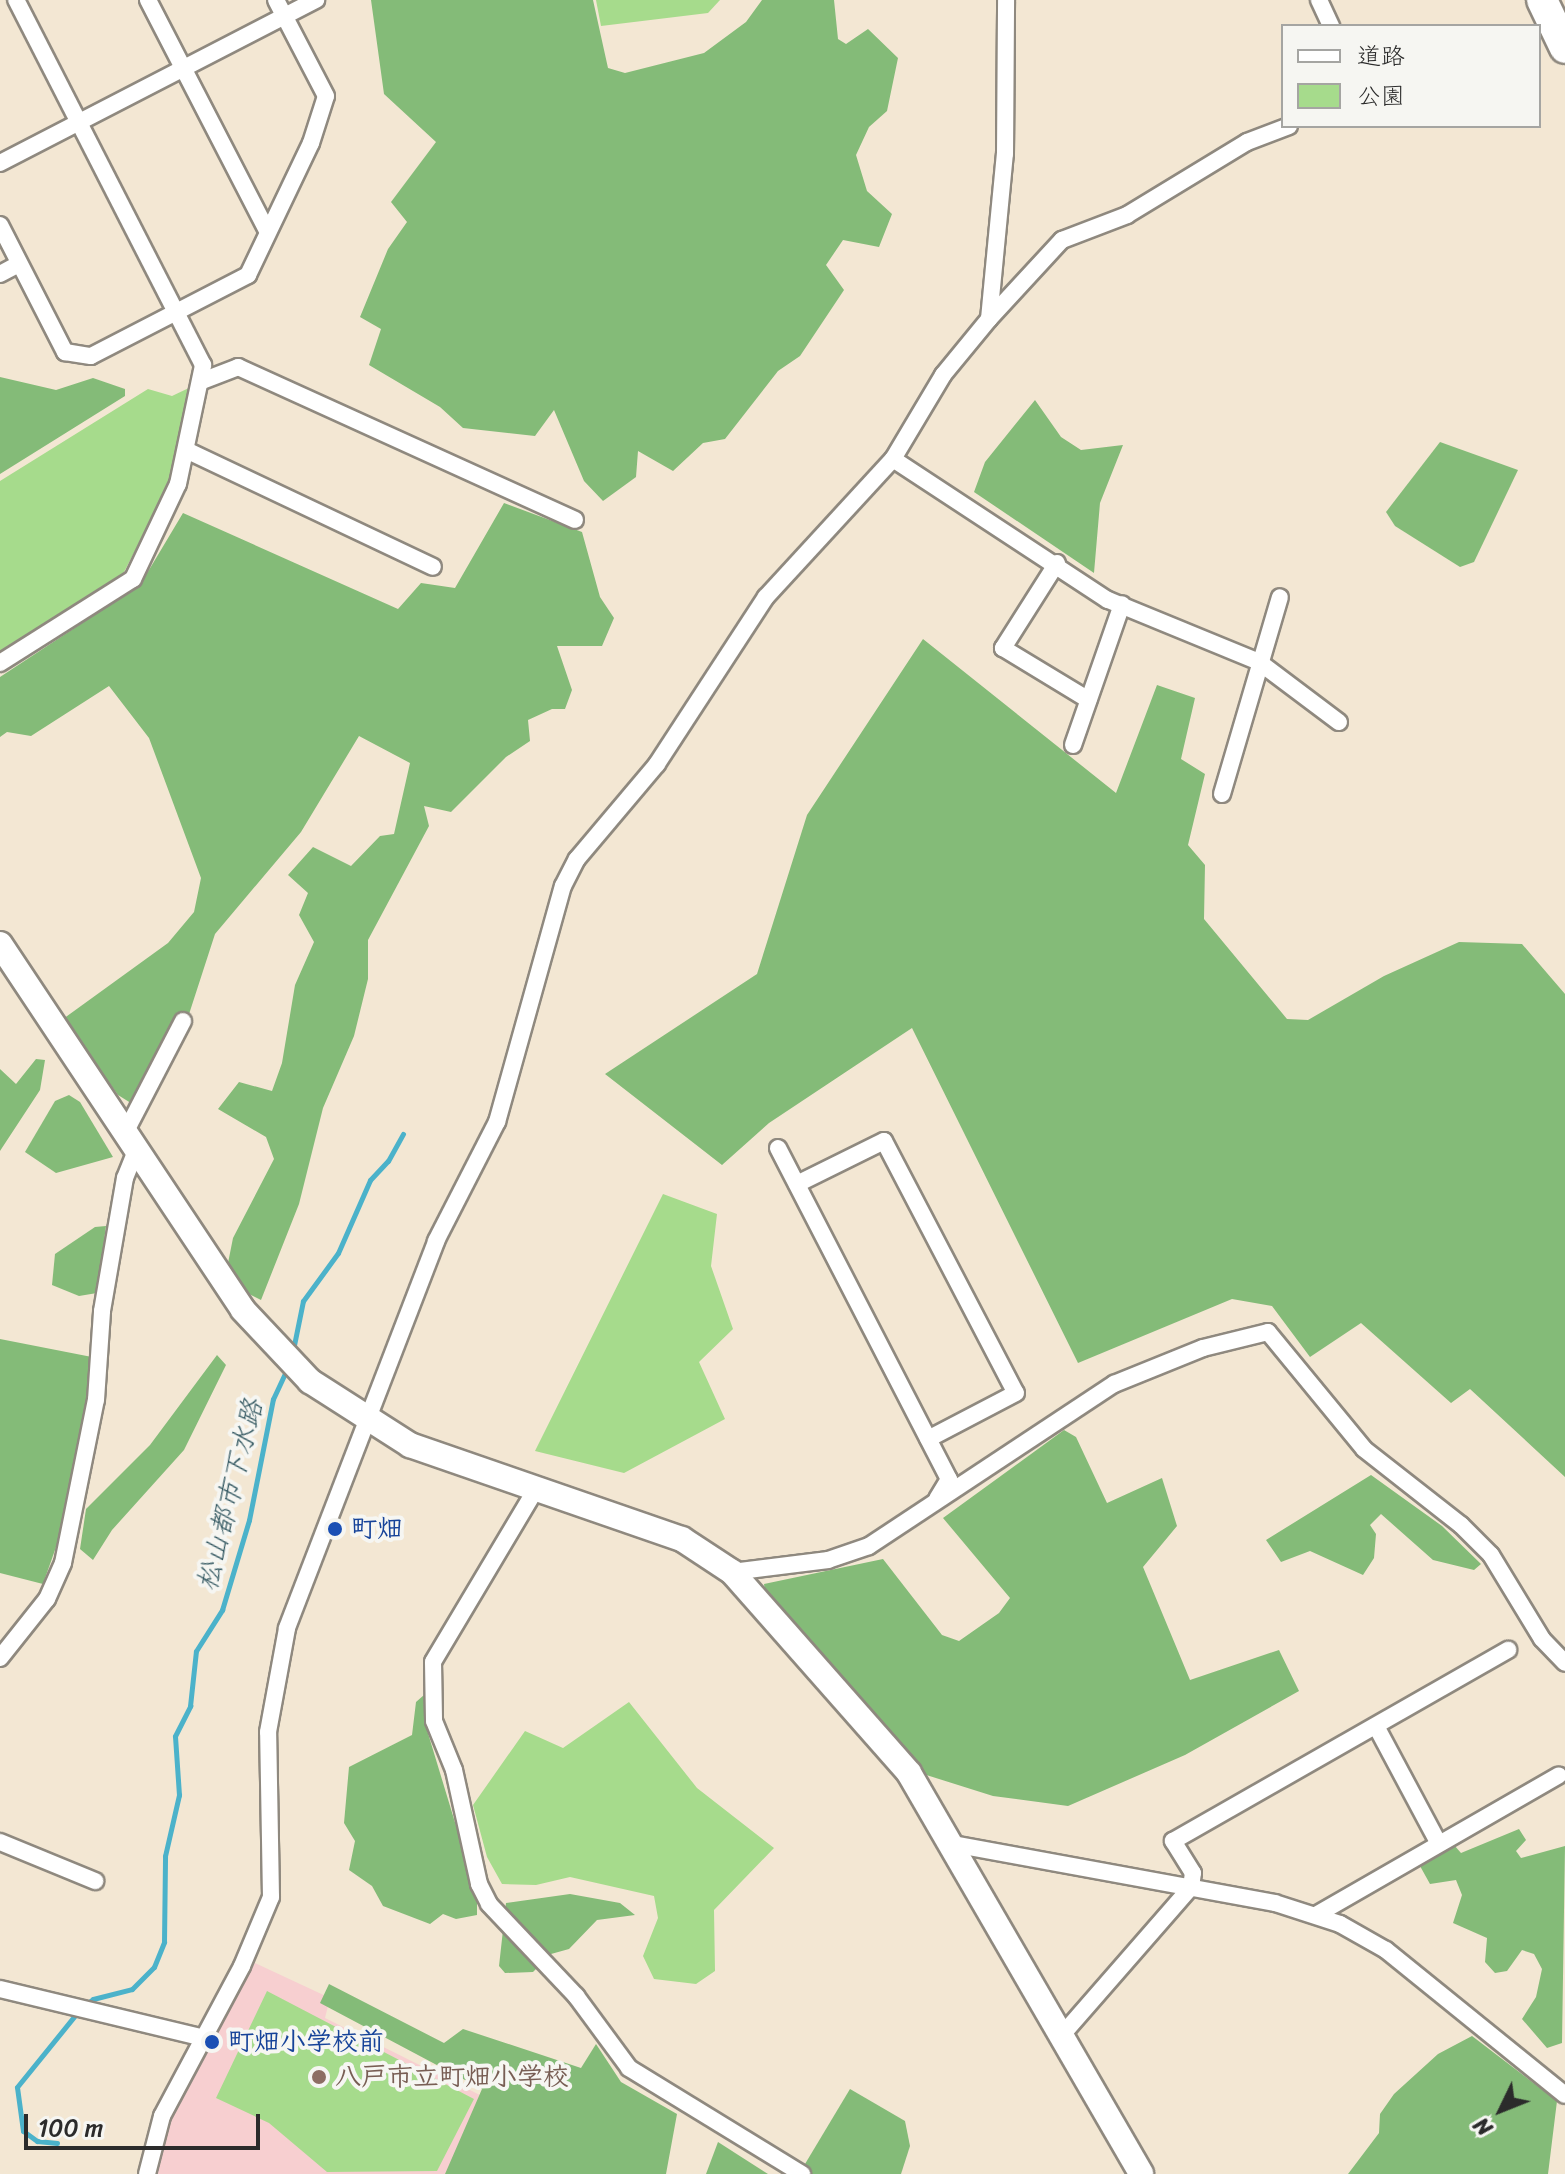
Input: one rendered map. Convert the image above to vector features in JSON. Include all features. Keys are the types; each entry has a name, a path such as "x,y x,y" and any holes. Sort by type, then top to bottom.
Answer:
{"highway":[{"path":"1542,0 1565,48"}],"street":[{"path":"0,663 133,579 178,484 203,365 16,0"},
{"path":"148,0 267,231"},
{"path":"0,225 65,352 91,356 248,275 311,143 326,96 276,0"},
{"path":"0,163 316,0"},
{"path":"989,319 1005,154 1006,0"},
{"path":"1319,0 1330,24"},
{"path":"147,2174 162,2116 247,1956 271,1897 268,1732 287,1628 436,1241 497,1122 563,886 577,859 657,764 766,597 893,459 943,375 989,319 1062,240 1127,215 1247,142 1284,128"},
{"path":"0,274 19,264"},
{"path":"202,381 238,367 575,520"},
{"path":"186,450 433,567"},
{"path":"893,459 1122,604 1259,662 1339,722"},
{"path":"1057,563 1003,648 1089,700"},
{"path":"1222,794 1280,597"},
{"path":"1073,745 1122,604"},
{"path":"0,944 243,1310 310,1381 368,1422 410,1445 682,1539 732,1572 909,1773 953,1844 1141,2174"},
{"path":"0,1658 47,1599 70,1535 96,1400 102,1311 130,1142 183,1021"},
{"path":"797,1184 884,1141 1009,1379 1016,1393 928,1439"},
{"path":"778,1148 949,1479 934,1504"},
{"path":"732,1572 828,1560 869,1546 1114,1384 1203,1348 1268,1332 1364,1449 1461,1525 1491,1555 1542,1639 1565,1663"},
{"path":"536,1489 433,1662 434,1721 454,1770 479,1884 489,1904 576,1996 629,2068 802,2174"},
{"path":"1062,2035 1191,1887 1193,1873 1173,1841 1508,1650"},
{"path":"1376,1726 1438,1842"},
{"path":"1316,1915 1559,1775"},
{"path":"0,1842 95,1881"},
{"path":"953,1844 1191,1887 1316,1915 1386,1950 1565,2095"},
{"path":"0,1989 204,2038"}],"shaded area":[{"name":"八戸市立町畑小学校","path":"255,1963 330,1998 325,2018 496,2103 461,2174 156,2174 169,2122"}],"green space":[{"path":"371,0 593,0 608,68 625,73 704,53 746,22 762,0 834,0 838,39 846,44 868,29 898,58 887,111 869,127 856,155 867,191 892,214 879,247 843,240 826,265 844,290 800,356 778,371 725,439 703,443 673,471 638,451 636,477 603,501 584,481 554,410 535,436 463,428 440,407 369,365 381,329 360,317 388,249 407,222 391,202 436,142 384,94"},
{"path":"596,0 720,0 708,13 601,26"},
{"path":"0,377 56,390 93,378 125,389 125,396 0,474"},
{"path":"193,386 171,481 123,574 0,652 0,481 148,389 172,396"},
{"path":"1035,400 1061,437 1081,450 1123,445 1100,503 1094,573 974,492 985,462"},
{"path":"1440,442 1518,470 1474,562 1460,567 1395,526 1386,512"},
{"path":"504,503 582,532 600,597 614,618 602,646 557,646 572,690 565,709 552,709 528,720 530,741 506,757 451,812 424,806 429,826 368,940 368,979 354,1036 323,1108 299,1204 261,1300 249,1294 228,1263 233,1238 274,1159 266,1137 218,1109 239,1082 272,1091 282,1063 295,985 314,942 299,915 308,893 288,875 313,847 351,866 380,836 394,834 410,763 359,736 301,832 215,934 180,1042 142,1110 118,1095 63,1019 168,943 194,912 201,878 149,738 109,686 31,736 7,732 0,737 0,677 140,585 183,513 398,609 421,583 455,588"},
{"path":"923,639 1116,793 1157,685 1195,698 1181,759 1205,774 1188,845 1205,865 1204,919 1287,1019 1308,1020 1384,976 1459,942 1522,944 1565,994 1565,1477 1470,1389 1451,1403 1361,1323 1310,1357 1272,1306 1232,1299 1078,1363 912,1028 769,1123 722,1165 605,1074 757,974 807,815"},
{"path":"36,1059 45,1060 40,1090 0,1151 0,1069 16,1084"},
{"path":"69,1095 80,1102 113,1157 56,1173 25,1152 55,1101"},
{"path":"663,1194 717,1214 711,1266 733,1329 699,1362 725,1419 624,1473 535,1451"},
{"path":"106,1226 97,1293 79,1296 52,1285 55,1254 95,1227"},
{"path":"0,1339 97,1358 61,1533 43,1584 0,1573"},
{"path":"217,1355 226,1365 184,1450 112,1530 93,1560 80,1549 86,1509 150,1445"},
{"path":"1064,1430 1076,1437 1107,1503 1162,1478 1177,1526 1143,1567 1190,1680 1279,1650 1299,1691 1185,1755 1068,1806 993,1796 920,1773 766,1597 764,1584 883,1559 942,1635 959,1641 999,1613 1010,1598 943,1518"},
{"path":"1371,1475 1442,1526 1481,1564 1474,1570 1433,1560 1381,1514 1370,1525 1376,1534 1374,1558 1363,1575 1310,1551 1281,1562 1266,1540"},
{"path":"424,1695 427,1730 477,1895 477,1915 456,1919 443,1914 430,1924 383,1906 372,1886 349,1870 355,1841 344,1823 349,1767 412,1735 416,1702"},
{"path":"629,1702 697,1788 774,1848 714,1910 715,1971 696,1984 654,1979 643,1956 658,1918 654,1896 570,1877 536,1885 502,1884 487,1857 473,1805 525,1731 563,1748"},
{"path":"1519,1829 1526,1840 1516,1851 1521,1858 1565,1846 1562,2043 1547,2048 1522,2019 1536,1997 1542,1969 1534,1954 1522,1950 1507,1971 1495,1973 1485,1962 1487,1938 1453,1923 1462,1895 1456,1880 1430,1884 1420,1866 1454,1845 1461,1853"},
{"path":"570,1894 620,1903 635,1915 597,1920 569,1949 551,1954 533,1972 505,1973 499,1966 506,1903"},
{"path":"329,1984 444,2043 463,2029 581,2068 596,2044 621,2082 677,2114 666,2174 445,2174 482,2089 320,2003"},
{"name":"八戸市立町畑小学校","path":"267,1991 474,2099 437,2171 327,2172 269,2123 216,2098"},
{"path":"1472,2036 1557,2101 1548,2174 1348,2174 1379,2133 1380,2114 1394,2094 1438,2054"},
{"path":"850,2089 905,2121 910,2146 901,2174 799,2174"},
{"path":"718,2142 768,2174 706,2174"}],"waterway":[{"path":"293,1350 303,1301 338,1253 370,1180 388,1161 403,1134"},
{"name":"松山都市下水路","path":"84,2006 93,1999 132,1989 154,1967 164,1942 165,1856 179,1795 175,1736 190,1706 196,1651 222,1610 249,1520 273,1399 288,1367"},
{"name":"松山都市下水路","path":"57,2143 37,2141 23,2131 17,2087 77,2013"}],"place":[{"name":"町畑","path":"335,1529"},
{"name":"町畑小学校前","path":"212,2042"},
{"name":"八戸市立町畑小学校","path":"319,2077"}]}
